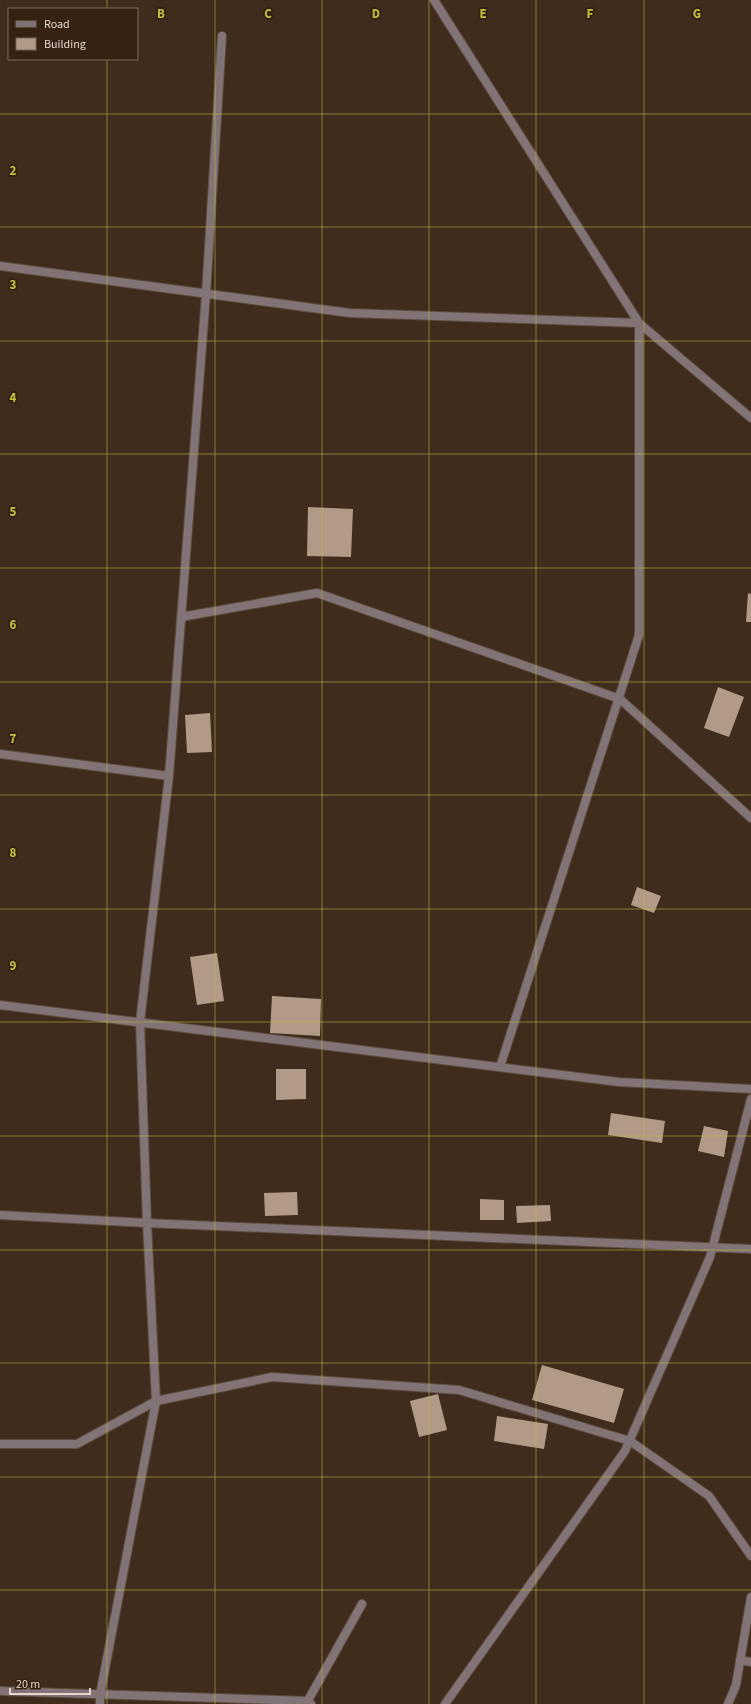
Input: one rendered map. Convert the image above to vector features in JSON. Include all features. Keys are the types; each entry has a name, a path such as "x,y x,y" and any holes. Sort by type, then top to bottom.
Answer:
{"street":[{"path":"434,0 639,323 751,418"},
{"path":"100,1704 100,1695 156,1401 147,1223 140,1022 169,776 206,294 222,36"},
{"path":"0,266 350,313 639,323"},
{"path":"500,1067 640,635 639,323"},
{"path":"181,617 317,593 620,699 751,818"},
{"path":"0,754 169,776"},
{"path":"0,1005 619,1082 751,1089"},
{"path":"445,1704 625,1452 713,1248 751,1100"},
{"path":"0,1215 147,1223 751,1249"},
{"path":"0,1444 77,1444 156,1401 272,1377 459,1390 630,1441 709,1496 751,1556"},
{"path":"728,1704 736,1685 751,1597"},
{"path":"0,1691 309,1703 362,1604"},
{"path":"740,1660 751,1662"}],"building":[{"path":"308,507 353,509 351,557 307,556"},
{"path":"748,593 751,594 751,622 746,622"},
{"path":"718,687 744,697 729,737 704,728"},
{"path":"210,713 212,752 187,753 185,715"},
{"path":"637,887 661,896 654,913 631,905"},
{"path":"217,953 224,1001 197,1005 190,957"},
{"path":"272,996 321,999 320,1036 270,1033"},
{"path":"276,1069 306,1069 306,1099 276,1100"},
{"path":"611,1113 665,1121 662,1143 608,1135"},
{"path":"704,1126 728,1131 724,1157 698,1151"},
{"path":"297,1192 298,1215 265,1216 264,1193"},
{"path":"480,1199 504,1200 504,1220 480,1220"},
{"path":"550,1205 551,1221 517,1223 516,1206"},
{"path":"542,1365 624,1389 614,1423 532,1400"},
{"path":"438,1394 447,1430 419,1437 410,1401"},
{"path":"497,1416 548,1424 544,1449 494,1441"}]}
